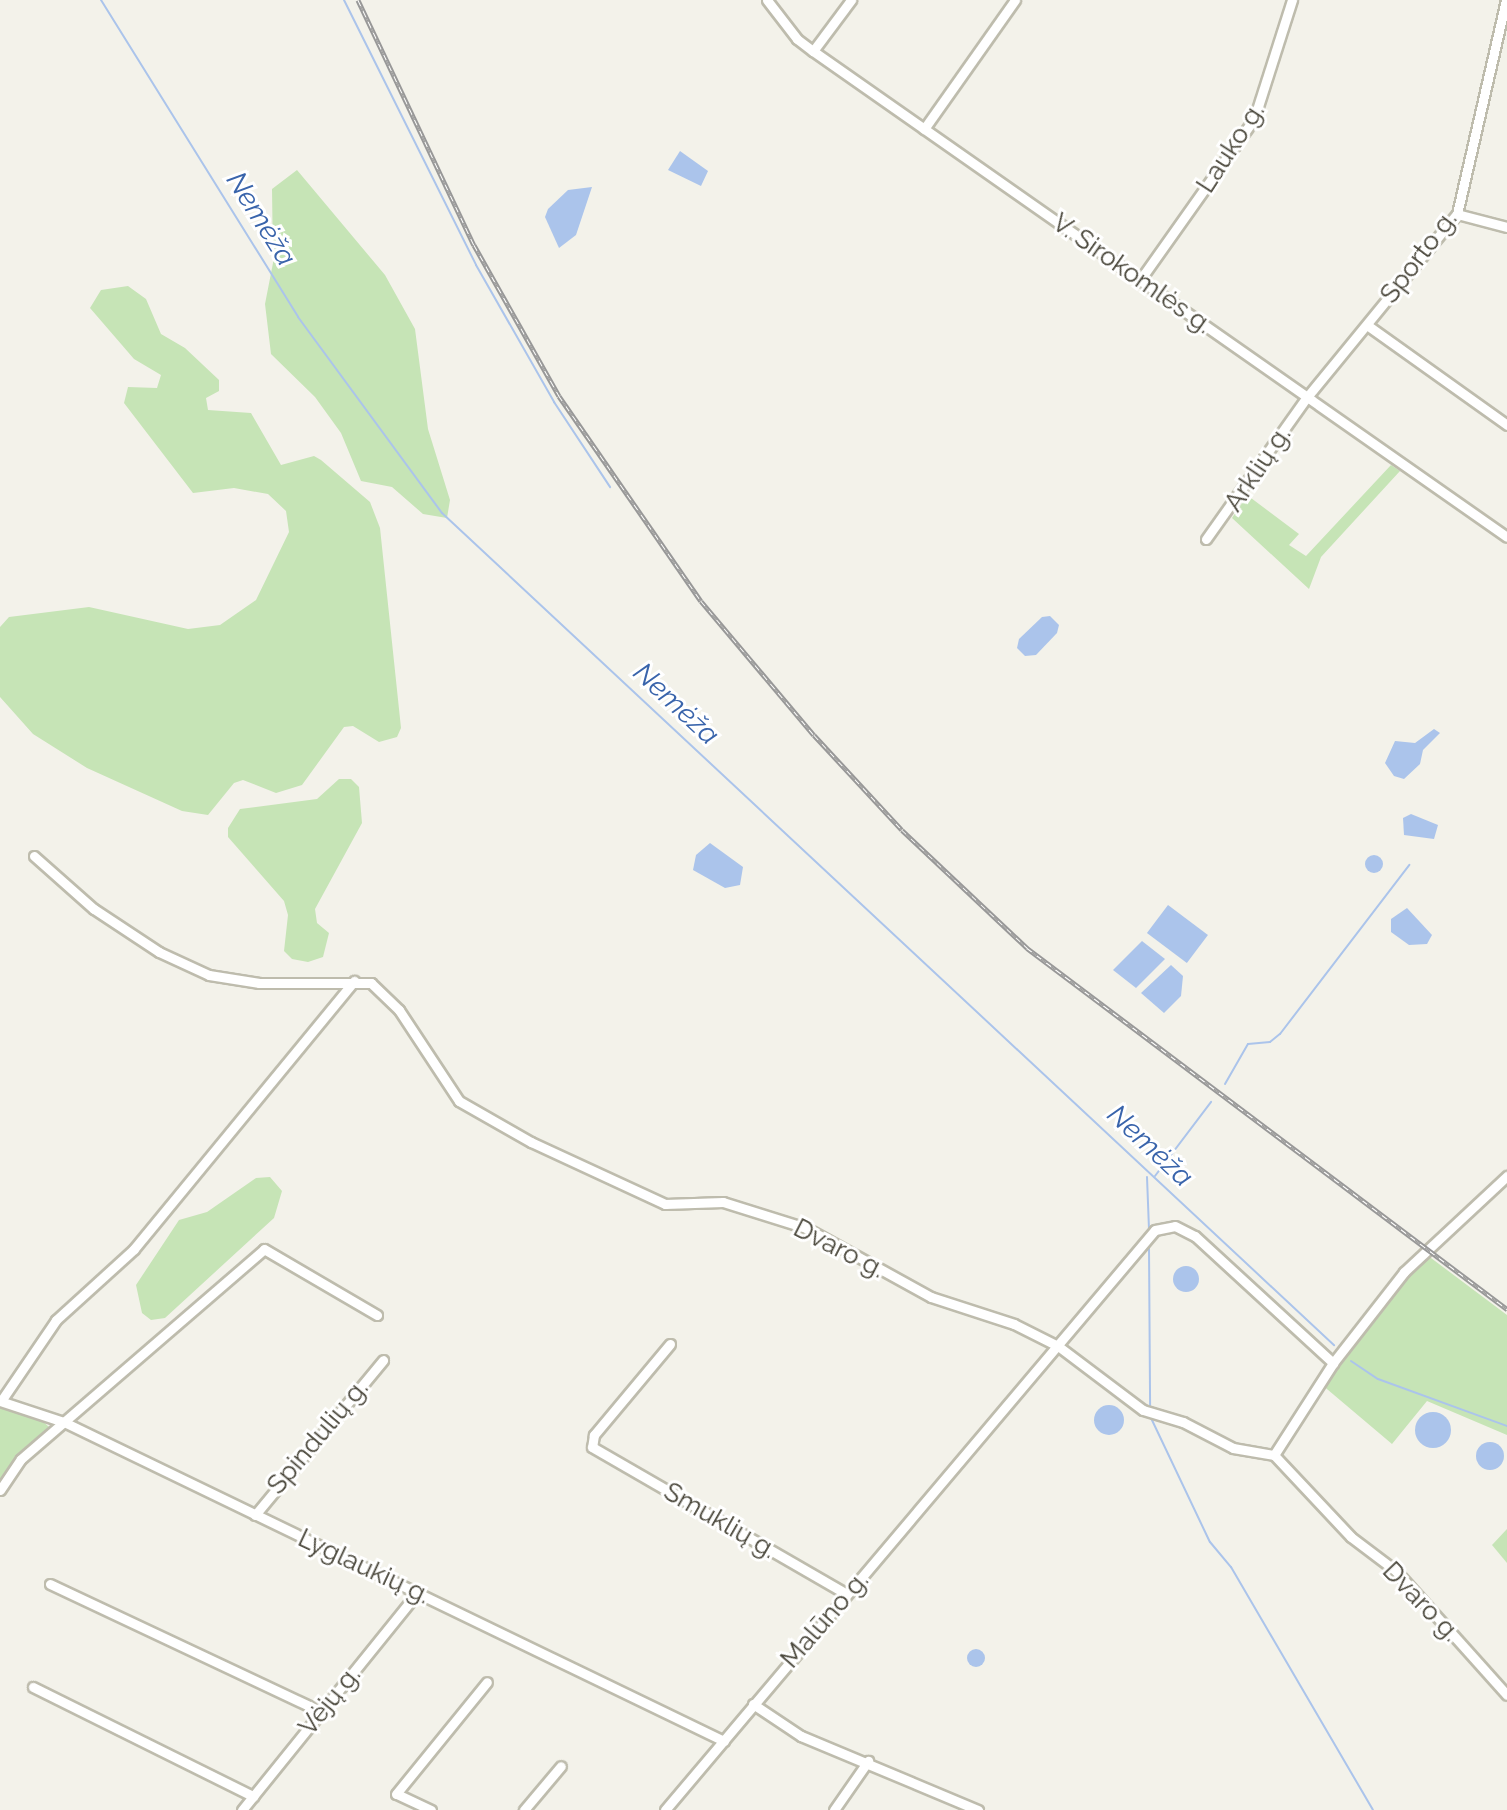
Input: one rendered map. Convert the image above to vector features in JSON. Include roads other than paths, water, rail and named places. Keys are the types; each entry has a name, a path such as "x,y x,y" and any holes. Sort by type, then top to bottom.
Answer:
{"street":[{"name":"V. Sirokomlės g.","path":"767,0 797,39 813,51 1507,537"},
{"path":"813,51 851,0"},
{"path":"924,129 1015,0"},
{"name":"Lauko g.","path":"1140,280 1254,119 1292,0"},
{"name":"Sporto g.","path":"1307,397 1457,214 1506,0"},
{"path":"1457,214 1507,227"},
{"path":"1367,325 1507,425"},
{"name":"Arklių g.","path":"1206,539 1307,397"},
{"name":"Dvaro g.","path":"34,856 125,929 159,952 209,975 259,983 371,983 399,1010 459,1101 531,1142 665,1204 723,1202 806,1228 931,1297 1014,1324 1058,1346 1143,1410 1183,1422 1233,1448 1274,1455 1351,1537 1396,1571 1507,1695"},
{"path":"0,1400 48,1329 134,1249 354,981"},
{"path":"1274,1455 1333,1363 1429,1245 1507,1176"},
{"name":"Malūno g.","path":"665,1810 1146,1238 1175,1226 1195,1236 1333,1363"},
{"path":"0,1490 21,1459 264,1249 377,1315"},
{"name":"Smuklių g.","path":"670,1344 594,1435 592,1447 847,1594"},
{"name":"Spindulių g.","path":"255,1515 383,1360"},
{"name":"Lyglaukių g.","path":"0,1400 64,1422 724,1741"},
{"path":"50,1584 322,1712"},
{"name":"Vėjų g.","path":"242,1810 418,1592"},
{"path":"431,1810 396,1794 487,1682"},
{"path":"33,1687 253,1796"},
{"path":"753,1704 801,1736 868,1761 978,1810"},
{"path":"834,1810 868,1761"},
{"path":"524,1810 561,1766"}],"water":[{"path":"680,151 708,171 701,186 668,170"},
{"path":"592,187 576,235 559,248 545,217 548,209 568,190"},
{"path":"1050,616 1059,625 1057,633 1036,655 1025,656 1017,648 1019,639 1042,617"},
{"path":"1434,729 1440,733 1423,750 1420,764 1404,779 1394,776 1385,763 1395,741 1415,743"},
{"path":"1411,814 1438,825 1434,839 1404,835 1403,818"},
{"path":"710,843 743,867 740,885 725,888 693,870 696,855"},
{"path":"1374,855 1383,864 1374,873 1365,864"},
{"path":"1168,905 1208,935 1187,963 1147,933"},
{"path":"1407,908 1432,935 1427,944 1409,945 1391,932 1391,919"},
{"path":"1142,941 1165,959 1136,988 1113,970"},
{"path":"1171,965 1183,976 1181,996 1164,1013 1141,993"},
{"path":"1186,1266 1195,1270 1199,1279 1195,1288 1186,1292 1177,1288 1173,1279 1177,1270"},
{"path":"1109,1405 1115,1406 1123,1414 1123,1426 1115,1434 1109,1435 1103,1434 1095,1426 1094,1420 1095,1414 1103,1406"},
{"path":"1433,1412 1445,1418 1451,1430 1445,1442 1433,1448 1421,1442 1415,1430 1421,1418"},
{"path":"1490,1442 1500,1446 1504,1456 1500,1466 1490,1470 1480,1466 1476,1456 1480,1446"},
{"path":"976,1649 985,1658 976,1667 967,1658"}],"waterway":[{"name":"Nemėža","path":"101,0 298,317 442,513 1334,1345"},
{"path":"344,0 476,265 554,402 610,487"},
{"path":"1225,1084 1248,1044 1270,1042 1280,1034 1409,865"},
{"path":"1155,1176 1211,1102"},
{"path":"1147,1177 1149,1228"},
{"path":"1149,1248 1150,1407"},
{"name":"Nemėža","path":"1351,1361 1378,1379 1507,1426"},
{"path":"1151,1418 1210,1542 1231,1567 1373,1810"}],"railway":[{"path":"358,0 474,245 559,396 701,601 814,735 902,830 1027,948 1507,1309"}]}
